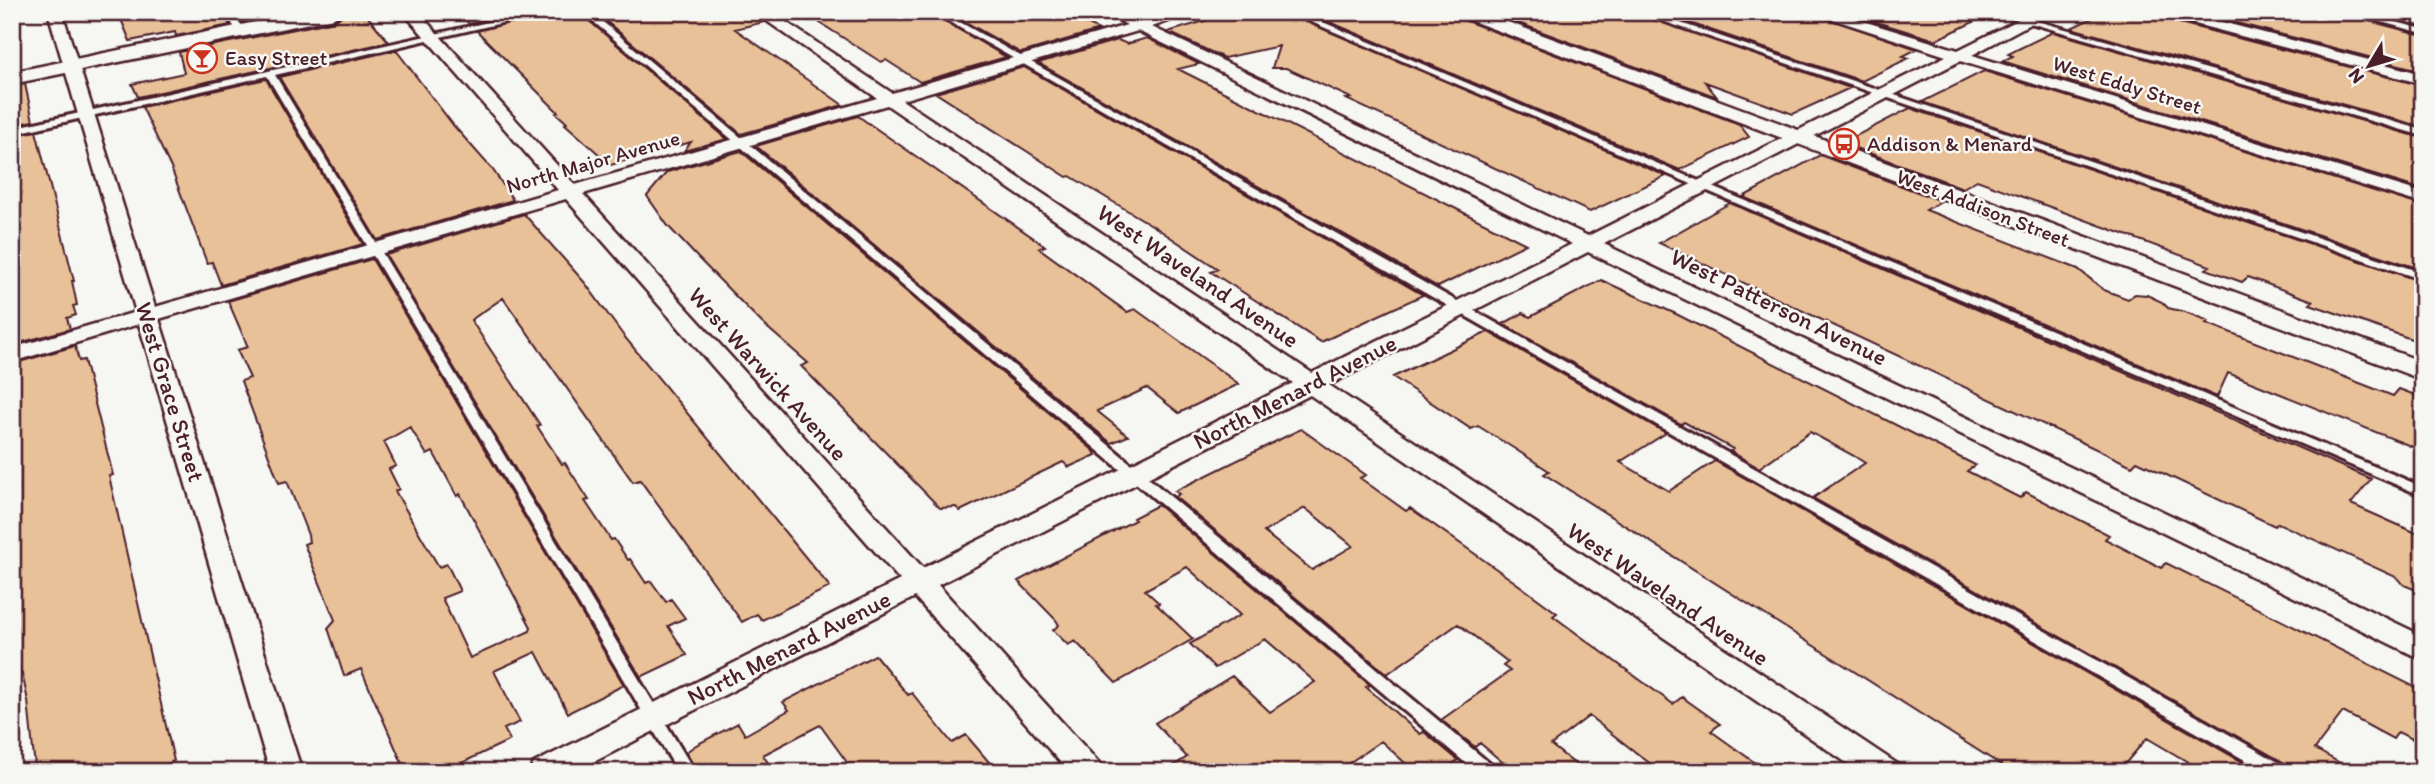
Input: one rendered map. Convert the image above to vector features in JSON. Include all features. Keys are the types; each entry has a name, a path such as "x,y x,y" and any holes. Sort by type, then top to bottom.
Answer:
{"main road":[{"path":"12,78 334,12"}],"street":[{"name":"West Grace Street","path":"55,12 286,772"},
{"name":"West Warwick Avenue","path":"410,12 1088,772"},
{"name":"West Waveland Avenue","path":"761,12 1885,772"},
{"name":"West Patterson Avenue","path":"1111,12 2423,649"},
{"name":"North Major Avenue","path":"12,355 1187,12"},
{"name":"West Addison Street","path":"1465,12 2423,372"},
{"name":"West Eddy Street","path":"1818,12 2423,199"},
{"name":"North Menard Avenue","path":"545,772 2045,12"},
{"path":"2166,12 2423,79"}],"lane":[{"path":"229,12 241,31"},
{"path":"12,131 545,12"},
{"path":"586,12 1488,772"},
{"path":"936,12 2281,772"},
{"path":"1292,12 2423,492"},
{"path":"1640,12 2423,277"},
{"path":"1996,12 2423,133"},
{"path":"2347,12 2423,30"},
{"path":"270,74 687,772"}],"building":[{"path":"118,12 223,12 230,25 176,36 175,32 130,41"},
{"path":"236,12 290,12 242,22"},
{"path":"346,12 364,12 389,42 138,97 132,84 184,73 179,52 335,21"},
{"path":"458,12 521,12 469,24"},
{"path":"551,12 579,12 727,139 684,151 691,142 611,165 565,124 567,123 556,113 558,112 477,31"},
{"path":"595,12 751,12 764,22 735,29 843,105 741,134"},
{"path":"803,12 929,12 1006,57 920,82 886,60 881,62"},
{"path":"948,12 1062,12 1099,30 1021,53"},
{"path":"1235,12 1286,12 1666,176 1590,212 1346,99 1351,98 1286,68 1272,68 1279,46 1224,58 1168,32"},
{"path":"1306,12 1455,12 1458,18 1739,124 1749,137 1680,170"},
{"path":"1489,12 1634,12 1850,88 1793,114 1705,82 1717,97"},
{"path":"1657,12 1809,12 1917,49 1903,56 1909,58 1862,81"},
{"path":"1843,12 1990,12 1990,14 1936,40"},
{"path":"2105,12 2157,12 2160,18 2423,86 2423,127 2071,28"},
{"path":"2194,12 2341,12 2423,35 2423,71"},
{"path":"2053,32 2423,138 2423,190 2002,61 2013,56 2008,54"},
{"path":"1147,38 1199,64 1178,69 1526,244 1438,287 1038,63 1118,40 1127,44"},
{"path":"396,50 454,126 493,170 513,200 377,240 279,77"},
{"path":"1024,67 1423,295 1321,342 1211,272 1218,269 1155,227 1070,176 1067,177 936,93"},
{"path":"1984,71 2423,206 2423,270 1922,102"},
{"path":"266,79 363,244 221,285 212,262 207,263 171,168 142,107"},
{"path":"25,84 33,121 12,125 12,87"},
{"path":"1910,108 2423,282 2423,343 2310,304 2313,301 2248,277 2242,282 2206,269 2210,266 1977,180 1963,188 1842,143"},
{"path":"858,116 1045,246 1039,248 1127,312 1135,309 1239,384 1179,413 1147,388 1097,411 1128,436 1111,443 756,146"},
{"path":"36,131 74,281 77,305 73,306 76,315 67,318 70,329 12,345 12,136"},
{"path":"741,151 1096,455 1069,467 1063,462 960,511 956,507 940,508 801,366 808,363 762,323 698,258 668,226 647,196 667,172"},
{"path":"1820,155 1941,201 1926,210 2078,269 2104,290 2128,299 2135,294 2147,295 2168,308 2209,321 2206,323 2393,396 2399,389 2423,398 2423,451 2228,373 2217,397 1743,197"},
{"path":"1730,203 2371,479 2351,504 2423,536 2423,593 2404,585 2398,578 2278,523 2275,526 2137,461 2132,466 1659,243"},
{"path":"524,214 585,283 623,335 830,587 762,620 757,614 742,622 640,480 633,482 503,298 471,320 540,425 537,426 589,500 585,501 611,540 614,539 646,583 651,581 666,602 671,599 685,618 668,626 687,655 641,677 386,255"},
{"path":"372,259 624,685 568,713 536,652 494,671 520,722 504,729 510,740 443,772 406,772 361,669 344,676 328,628 335,620 304,544 309,542 308,535 287,481 279,483 241,381 250,378 237,350 248,347 228,301","holes":["410,427 427,455 433,452 457,496 460,494 531,627 530,631 470,658 442,598 460,591 447,564 439,567 395,491 399,489 389,469 396,466 384,442"]},
{"path":"1601,280 1676,314 1975,465 1967,471 2020,498 2026,492 2109,535 2105,539 2162,568 2166,563 2423,691 2423,722 2412,739 2398,732 2393,739 2343,712 2315,749 2356,772 2291,772 2288,765 1813,498 1865,463 1854,456 1810,432 1759,468 1730,451 1733,449 1684,422 1681,424 1503,324 1523,313 1530,317"},
{"path":"1488,332 1666,433 1620,462 1669,491 1715,461 2260,772 2205,772 2147,738 2118,772 2012,772 1544,474 1549,471 1515,449 1478,426 1471,429 1393,377"},
{"path":"75,346 79,361 84,360 113,475 109,476 174,761 150,772 36,772 28,701 22,673 20,674 12,623 12,490 18,488 12,457 12,364"},
{"path":"1301,429 1366,475 1360,478 1406,511 1410,508 1519,585 1557,613 1553,616 1673,704 1682,697 1720,724 1711,731 1768,772 1661,772 1589,716 1551,745 1585,772 1514,772 1480,743 1475,747 1441,720 1510,671 1503,666 1508,662 1458,624 1387,674 1175,497 1179,494 1175,491","holes":["1305,508 1353,546 1312,570 1264,532"]},
{"path":"1158,505 1370,685 1366,687 1420,734 1424,732 1458,760 1441,772 1415,772 1381,741 1336,772 1164,772 1187,757 1155,723 1232,676 1270,712 1315,682 1265,639 1215,668 1190,644 1240,615 1187,567 1145,590 1193,639 1116,683 1075,641 1068,645 1053,630 1059,625 1056,620 1018,581 1135,520 1133,518"},
{"path":"875,655 908,695 912,693 952,743 966,735 989,762 971,772 854,772 820,725 763,755 774,772 697,772 686,752 696,745 738,723 745,735 789,710 783,702"}],"place":[{"name":"Easy Street","path":"202,58"},
{"name":"Addison & Menard","path":"1844,144"}]}
